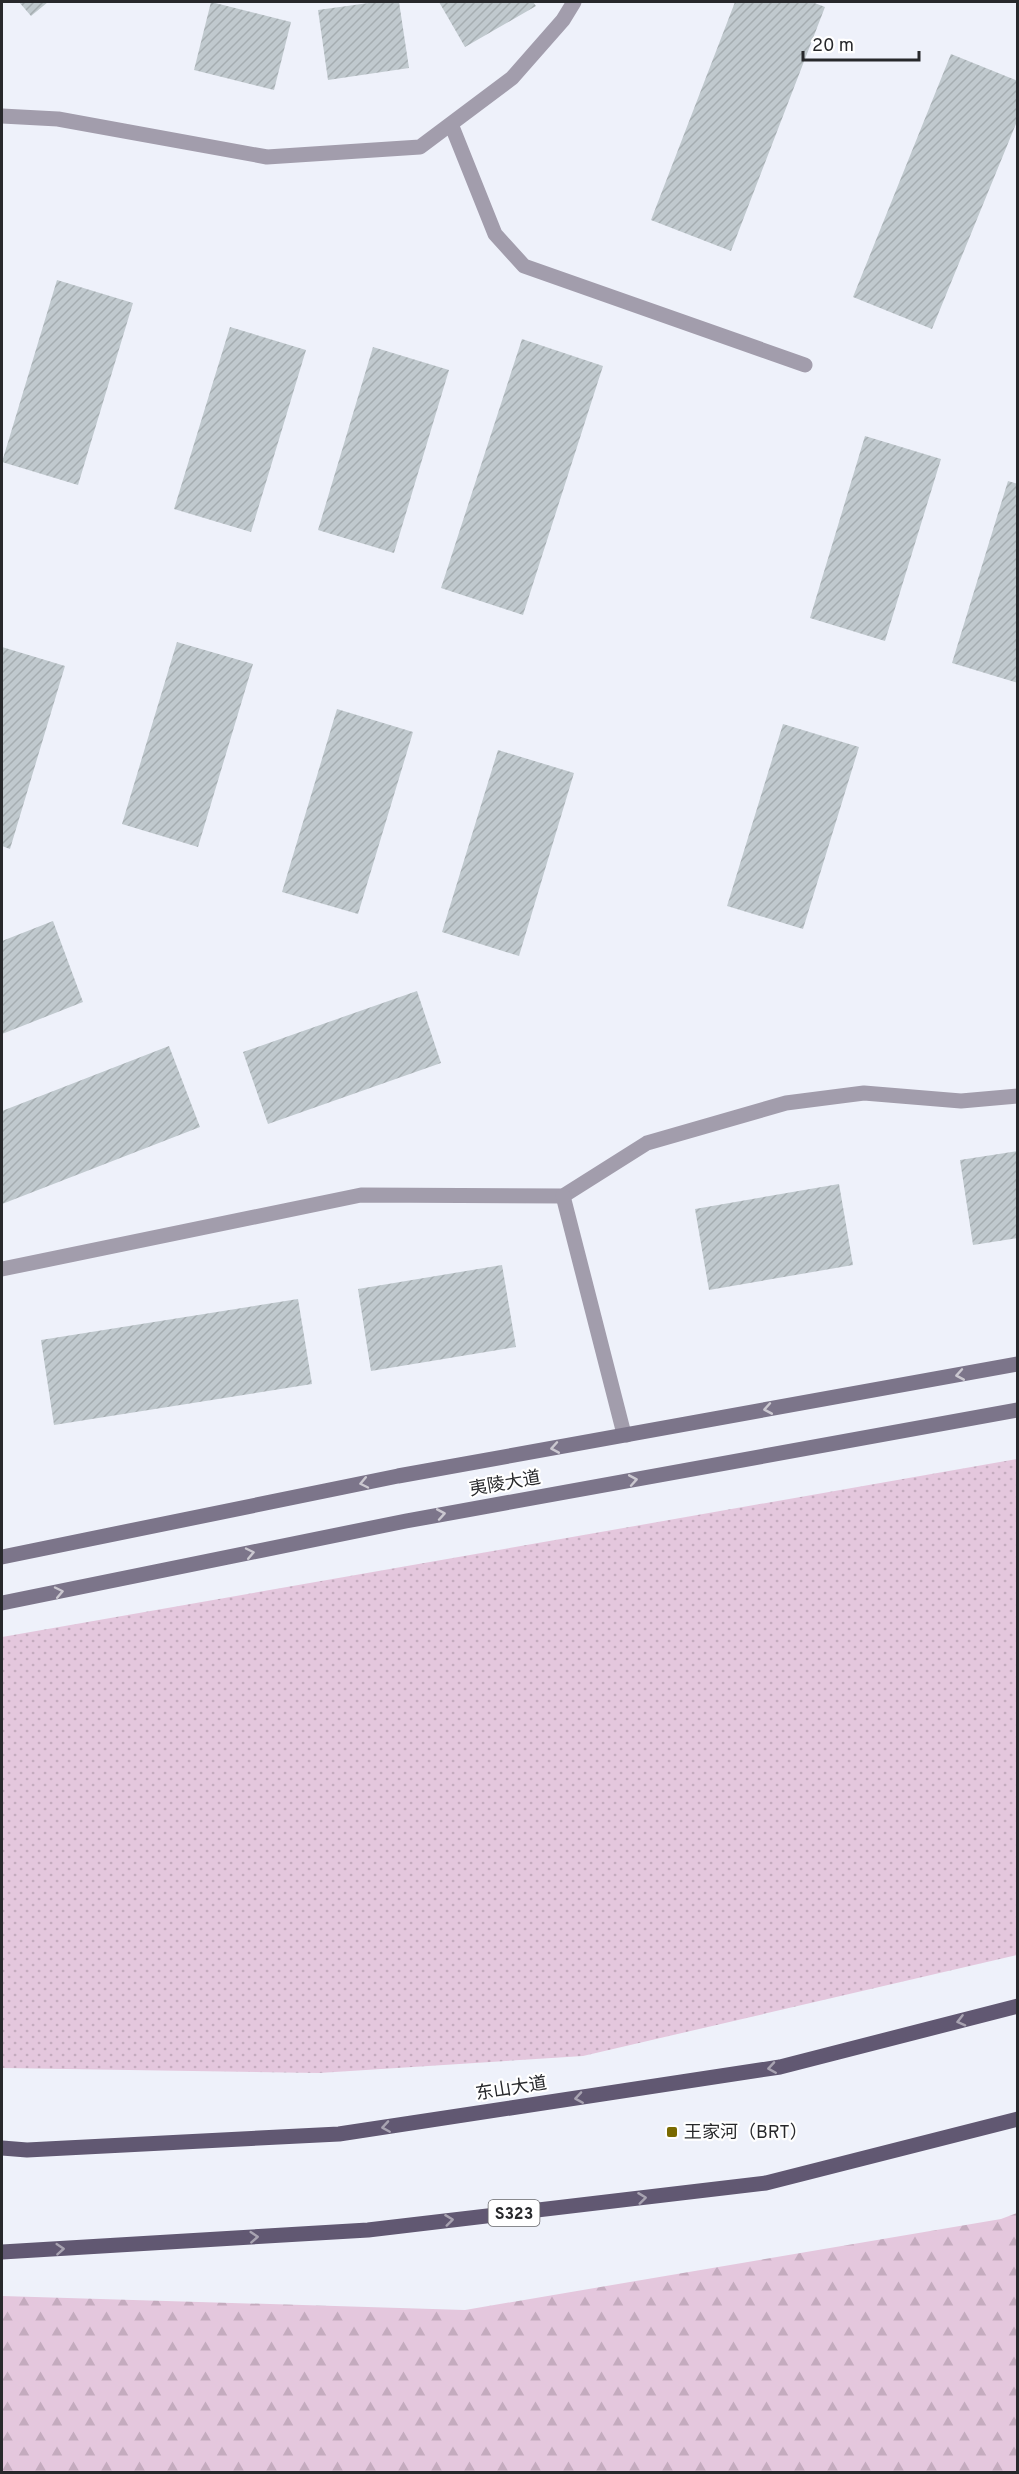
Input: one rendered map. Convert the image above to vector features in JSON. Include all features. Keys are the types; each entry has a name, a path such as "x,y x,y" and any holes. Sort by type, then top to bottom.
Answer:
{"main road":[{"name":"夷陵大道","path":"2,1557 398,1476 1017,1364"},
{"name":"夷陵大道","path":"2,1604 406,1521 1017,1410"},
{"name":"东山大道","path":"2,2148 27,2150 339,2134 780,2067 1017,2006"},
{"name":"S323","path":"2,2252 368,2230 766,2183 1017,2119"}],"street":[{"path":"2,116 58,120 267,157 420,147 512,78 563,20 574,2"},
{"path":"451,124 495,234 524,266 805,365"},
{"path":"2,1269 361,1195 563,1196 647,1143 786,1103 864,1093 961,1101 1017,1096"},
{"path":"563,1196 623,1430 627,1435"}],"green space":[{"path":"1017,1459 1017,1955 583,2056 319,2073 2,2068 2,1637"},
{"path":"1017,2213 1017,2472 2,2472 2,2296 465,2310 1001,2219"}],"building":[{"path":"19,2 48,2 31,16"},
{"path":"211,2 291,22 274,90 194,70"},
{"path":"376,2 399,2 409,68 328,80 318,10"},
{"path":"439,2 533,2 536,6 465,47"},
{"path":"735,2 812,2 825,7 731,251 651,220"},
{"path":"951,54 1018,81 1018,119 932,329 853,297"},
{"path":"57,280 133,303 78,485 2,462"},
{"path":"230,327 306,350 251,532 174,509"},
{"path":"522,339 603,366 523,615 441,588"},
{"path":"373,347 449,370 394,553 318,530"},
{"path":"865,436 941,459 885,641 810,618"},
{"path":"1008,481 1018,484 1018,683 952,663"},
{"path":"177,642 253,664 198,847 122,824"},
{"path":"2,647 65,666 10,849 2,846"},
{"path":"337,709 413,732 358,914 282,892"},
{"path":"783,724 859,747 803,929 727,906"},
{"path":"498,750 574,773 519,956 442,932"},
{"path":"53,921 83,1002 2,1034 2,941"},
{"path":"417,991 441,1063 268,1124 243,1052"},
{"path":"169,1046 200,1127 2,1204 2,1111"},
{"path":"1018,1151 1018,1238 973,1245 960,1160"},
{"path":"839,1184 853,1265 709,1290 695,1209"},
{"path":"502,1265 516,1347 371,1371 358,1289"},
{"path":"298,1299 312,1384 54,1425 41,1340"}],"place":[{"name":"王家河（BRT）","path":"672,2132"}]}
